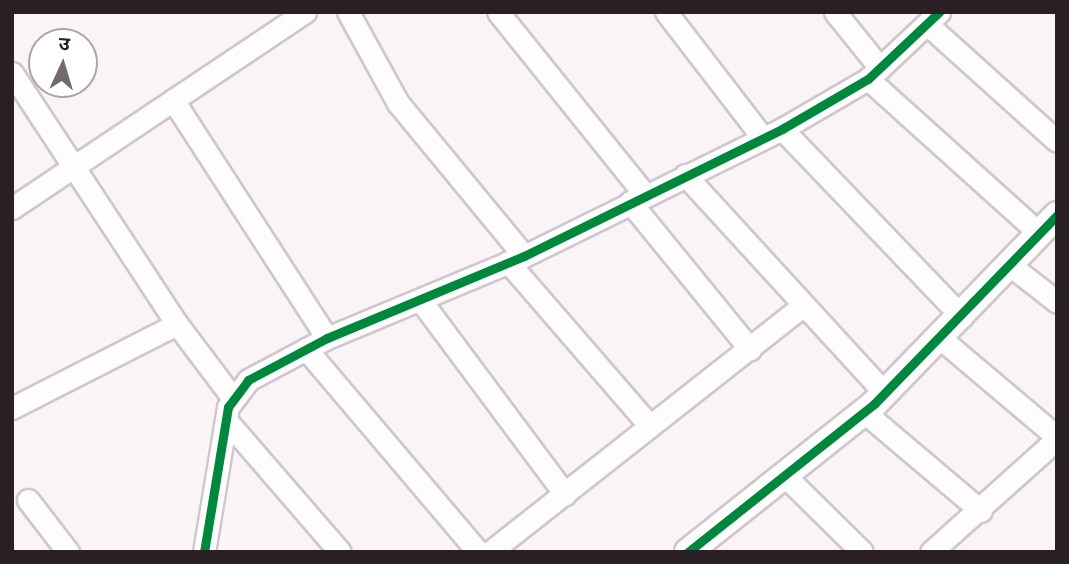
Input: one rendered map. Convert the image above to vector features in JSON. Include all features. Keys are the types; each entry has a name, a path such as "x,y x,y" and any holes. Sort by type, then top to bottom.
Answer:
{"street":[{"path":"12,208 305,12"},
{"path":"348,12 398,103 516,259 650,426"},
{"path":"498,12 750,349"},
{"path":"666,12 763,138"},
{"path":"696,550 885,393 962,317 1048,224 874,73 835,12"},
{"path":"204,552 226,420 232,397 248,380 327,338 421,301 516,259 782,129 874,73 934,18 1057,141"},
{"path":"12,73 177,324 232,397"},
{"path":"173,100 327,338"},
{"path":"782,129 962,317"},
{"path":"685,175 885,393"},
{"path":"1011,266 1057,302"},
{"path":"421,301 565,494"},
{"path":"489,552 803,306"},
{"path":"12,408 177,324"},
{"path":"931,552 981,511 1057,438 940,338"},
{"path":"306,349 478,552"},
{"path":"864,412 981,511"},
{"path":"226,420 340,552"},
{"path":"785,476 862,552"},
{"path":"28,500 68,552"}],"cycle path":[{"path":"204,552 228,407 248,380 327,338 524,256 782,129 868,79 939,12"},
{"path":"688,552 874,404 1057,215"}]}
